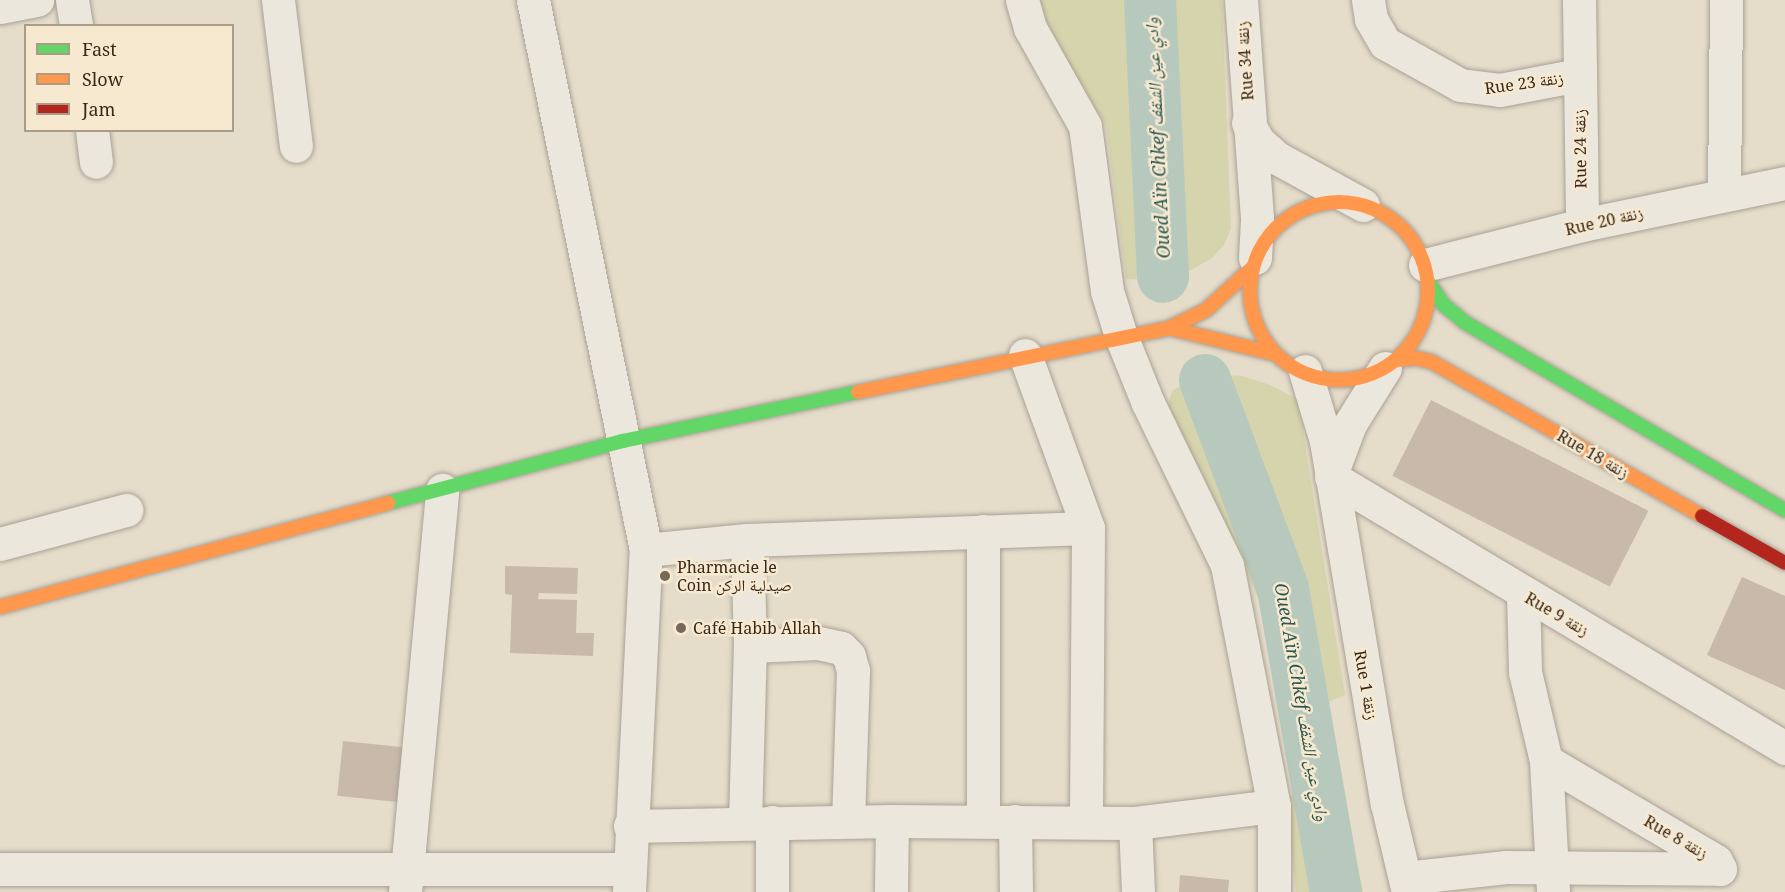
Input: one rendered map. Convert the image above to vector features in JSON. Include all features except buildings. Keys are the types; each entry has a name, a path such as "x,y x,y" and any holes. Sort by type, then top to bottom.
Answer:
{"street":[{"path":"0,7 36,0"},
{"path":"72,0 76,24"},
{"path":"278,0 296,146"},
{"path":"0,869 406,881 629,881 630,826 646,550 533,0"},
{"path":"1022,0 1030,28 1084,126 1107,291 1121,336 1148,404 1227,565 1274,806 1274,892"},
{"name":"Rue 34 زنقة","path":"1241,0 1248,123 1257,220 1254,263"},
{"name":"Rue 23 زنقة","path":"1368,0 1371,19 1385,43 1460,85 1500,90 1579,75"},
{"name":"Rue 24 زنقة","path":"1579,0 1582,225"},
{"path":"1724,194 1726,0"},
{"path":"1248,123 1258,141 1277,158 1363,205 1390,217 1412,238 1427,274 1444,305 1464,322 1785,510"},
{"name":"Rue 20 زنقة","path":"1427,274 1582,225 1785,183"},
{"path":"0,607 623,441 1025,355 1169,328 1206,310 1254,263 1268,236 1295,214 1337,202 1363,205"},
{"path":"1254,263 1252,314 1261,336 1275,354"},
{"path":"1330,477 1350,424 1391,364 1416,338 1427,312 1427,274"},
{"path":"1169,328 1275,354 1318,378 1341,381 1364,377 1391,364"},
{"path":"1025,355 1088,528 1086,822"},
{"name":"Rue 18 زنقة","path":"1391,364 1416,358 1432,362 1785,563"},
{"name":"Rue 1 زنقة","path":"1305,371 1318,405 1387,804 1407,885"},
{"name":"Rue 9 زنقة","path":"1330,477 1785,748"},
{"path":"406,881 442,490"},
{"path":"0,544 126,510"},
{"path":"646,550 747,540 1088,528"},
{"path":"983,531 983,821"},
{"path":"747,540 758,822 772,892"},
{"path":"1407,885 1468,868 1553,880 1546,761 1525,672 1523,594"},
{"path":"750,646 818,644 841,648 849,656 853,671 848,821"},
{"name":"Rue 8 زنقة","path":"1546,761 1720,867 1553,880"},
{"path":"630,826 892,820 1135,823 1274,806"},
{"path":"891,892 892,820"},
{"path":"1015,821 1016,892"},
{"path":"1135,823 1138,892"}],"shaded area":[{"path":"1040,0 1222,0 1231,228 1224,245 1211,259 1189,271 1144,280 1126,279 1106,125 1054,44"},
{"path":"1218,375 1243,376 1270,385 1295,398 1299,406 1345,695 1325,703 1363,892 1296,892 1286,801 1299,787 1258,598 1168,404 1172,391 1185,383"}],"waterway":[{"name":"Oued Aïn Chkef وادي عين الشقف","path":"1150,0 1163,277"},
{"name":"Oued Aïn Chkef وادي عين الشقف","path":"1205,380 1283,589 1336,892"}],"traffic: fast":[{"path":"1429,283 1444,305 1464,322 1785,510"},
{"path":"388,503 623,441 858,392"}],"traffic: slow":[{"path":"1339,202 1373,209 1402,228 1421,257 1428,291 1421,325 1402,354 1373,373 1339,380 1305,373 1276,354 1257,325 1250,291 1257,257 1276,228 1305,209 1339,202"},
{"path":"858,392 1169,328 1206,310 1252,268"},
{"path":"1169,328 1275,354"},
{"path":"1397,360 1416,358 1432,362 1702,516"},
{"path":"0,607 388,503"}],"traffic: jam":[{"path":"1702,516 1785,563"}],"place":[{"name":"Pharmacie le Coin صيدلية الركن","path":"665,576"},
{"name":"Café Habib Allah","path":"681,628"}]}
